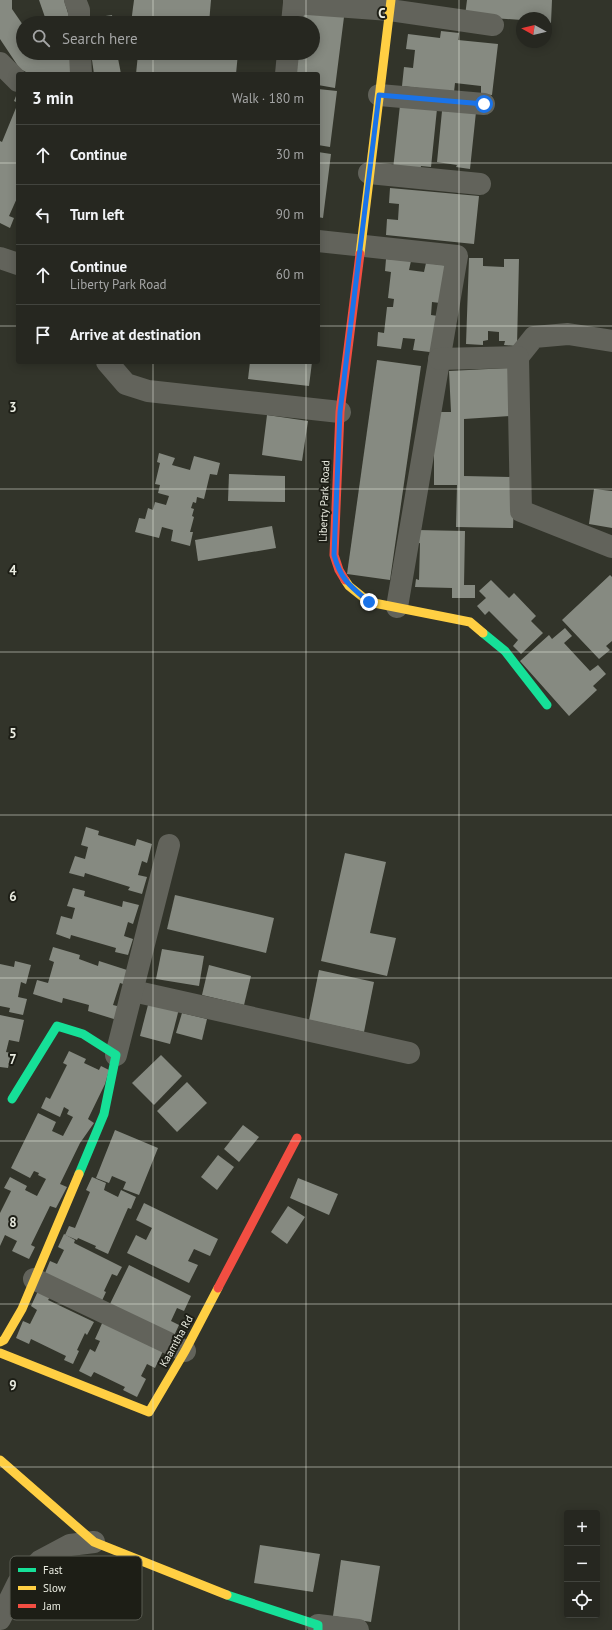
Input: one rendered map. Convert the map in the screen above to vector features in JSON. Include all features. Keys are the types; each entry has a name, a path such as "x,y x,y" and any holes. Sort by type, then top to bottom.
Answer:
{"street":[{"path":"75,0 79,10 79,16"},
{"path":"293,9 390,5 493,25"},
{"name":"Liberty Park Road","path":"390,5 340,412 334,555 339,570 349,586 369,602 470,622 505,651 547,705"},
{"path":"80,60 81,72"},
{"path":"286,72 287,60"},
{"path":"0,63 16,79"},
{"path":"379,95 484,104"},
{"path":"369,173 480,184"},
{"path":"320,241 457,256 397,607"},
{"path":"612,341 568,334 534,337 518,357 521,511 612,548"},
{"path":"439,359 518,357"},
{"path":"109,364 126,384 148,391 340,412"},
{"path":"0,1342 4,1340 22,1309 104,1114 116,1055 169,845"},
{"path":"133,991 409,1054"},
{"path":"12,1099 57,1026 83,1034 116,1055"},
{"name":"Kaamtha Rd","path":"0,1352 149,1412 185,1351 297,1138"},
{"path":"34,1279 185,1351"},
{"path":"0,1460 94,1542 129,1556"},
{"path":"49,1556 70,1545 94,1542"},
{"path":"142,1561 230,1596 318,1627 358,1630"},
{"path":"0,1619 10,1599"}],"building":[{"path":"0,0 12,0 12,9 17,16 16,60 77,60 71,72 26,72 20,69 0,39"},
{"path":"39,0 64,0 69,16 45,16"},
{"path":"134,0 211,0 210,16 132,16"},
{"path":"467,0 552,0 551,12 516,12 516,20 465,16"},
{"path":"300,12 344,17 335,88 320,85 320,72 292,72 293,60 320,60 320,16 299,16"},
{"path":"441,31 459,33 458,40 498,44 492,95 481,94 481,86 455,83 454,92 402,86 404,67 413,68 415,50 406,49 408,34 440,38"},
{"path":"92,60 118,60 121,72 94,72"},
{"path":"137,60 237,60 236,72 136,72"},
{"path":"320,89 337,91 330,147 320,145"},
{"path":"400,105 437,109 431,167 421,166 420,172 393,169"},
{"path":"16,108 16,200 9,216 14,218 10,228 0,223 0,141 2,142"},
{"path":"442,111 476,112 470,169 456,167 457,165 437,162"},
{"path":"320,152 331,154 323,218 320,217"},
{"path":"390,188 479,196 474,244 386,235 387,219 398,220 399,204 389,203"},
{"path":"469,258 483,258 483,266 504,267 504,259 519,259 517,346 504,345 505,341 499,341 499,332 488,331 488,340 483,341 483,345 466,344"},
{"path":"386,259 411,261 409,270 424,272 426,263 450,266 440,303 432,302 431,315 438,316 438,353 413,350 415,339 403,338 401,349 377,346 378,332 384,333 387,307 393,307 394,299 388,298 391,272 385,271"},
{"path":"377,360 421,366 390,580 347,574"},
{"path":"250,364 312,364 309,386 248,379"},
{"path":"508,368 510,416 464,419 464,476 515,477 513,528 456,527 457,485 434,485 434,412 451,412 449,371"},
{"path":"267,415 308,421 302,461 262,455"},
{"path":"159,453 175,458 172,465 190,470 194,456 220,463 217,475 210,474 204,499 197,497 196,503 193,502 191,508 194,509 192,516 194,517 190,532 193,532 190,546 171,541 173,530 162,527 159,538 135,532 139,518 145,519 148,508 153,510 155,502 166,505 169,496 158,493 160,485 155,484 160,463 157,462"},
{"path":"229,474 285,476 285,502 228,501"},
{"path":"594,489 612,491 612,528 589,524"},
{"path":"272,526 276,548 198,561 195,540"},
{"path":"417,530 465,531 464,585 475,585 475,598 452,598 452,588 415,587 416,579 419,580 420,543 416,544"},
{"path":"610,575 612,577 612,641 606,646 610,650 599,659 562,620"},
{"path":"491,580 509,598 514,593 536,616 531,621 543,633 521,654 513,646 518,640 489,611 485,615 477,606 486,598 479,591"},
{"path":"565,628 572,636 564,643 590,671 598,665 606,674 593,686 597,690 569,716 520,661 549,635 552,639"},
{"path":"86,827 99,831 98,835 135,846 137,839 152,844 147,863 142,861 138,875 147,877 142,894 128,890 130,887 85,873 84,877 69,873 75,856 85,859 88,847 81,845"},
{"path":"345,853 386,862 370,933 396,938 387,976 321,961"},
{"path":"73,888 85,891 84,896 122,907 123,901 139,905 133,924 128,922 124,936 133,939 128,955 115,952 116,948 71,935 70,939 56,934 61,916 72,919 75,908 67,906"},
{"path":"175,895 274,918 266,953 167,929"},
{"path":"53,947 80,955 79,959 98,966 99,961 127,970 123,984 120,983 113,1005 121,1007 117,1020 88,1011 89,1005 63,998 62,1003 33,994 37,980 48,983 54,962 49,960"},
{"path":"162,949 204,956 199,986 156,979"},
{"path":"15,961 31,965 26,984 21,982 18,997 27,999 23,1015 9,1012 10,1008 0,1006 0,964 14,967"},
{"path":"209,965 251,976 244,1005 202,995"},
{"path":"319,970 374,982 364,1032 309,1020"},
{"path":"149,1001 179,1009 170,1044 140,1036"},
{"path":"182,1013 207,1019 202,1040 176,1033"},
{"path":"0,1015 24,1020 19,1042 9,1040 6,1052 11,1053 8,1068 0,1067"},
{"path":"69,1051 86,1059 84,1063 99,1070 101,1066 109,1070 105,1084 88,1119 94,1123 80,1143 60,1184 67,1187 56,1208 50,1206 31,1245 35,1247 29,1259 12,1251 17,1241 5,1235 0,1246 0,1213 11,1191 4,1188 10,1177 27,1186 25,1190 37,1196 46,1179 34,1171 30,1178 11,1168 38,1113 56,1122 52,1131 63,1136 73,1117 67,1114 69,1110 64,1107 60,1117 41,1108 46,1097 50,1099 67,1065 63,1063"},
{"path":"161,1055 182,1076 154,1105 132,1083"},
{"path":"187,1082 207,1103 177,1132 157,1111"},
{"path":"243,1125 259,1137 239,1162 224,1149"},
{"path":"115,1130 158,1148 139,1195 123,1189 126,1182 112,1176 109,1183 96,1178"},
{"path":"218,1155 234,1167 217,1190 201,1177"},
{"path":"92,1177 106,1183 104,1190 118,1197 121,1190 136,1197 131,1209 128,1208 108,1254 95,1248 96,1246 78,1238 77,1240 65,1235 69,1226 75,1228 90,1192 86,1190"},
{"path":"298,1178 338,1194 329,1215 290,1198"},
{"path":"144,1203 218,1239 210,1256 194,1249 188,1261 198,1265 189,1283 127,1253 136,1235 146,1240 152,1228 136,1220"},
{"path":"288,1206 305,1217 287,1244 271,1232"},
{"path":"64,1234 75,1240 74,1243 122,1267 117,1276 112,1274 104,1291 106,1292 100,1305 43,1278 50,1261 57,1264 64,1250 58,1247"},
{"path":"129,1265 191,1296 184,1311 177,1308 171,1321 179,1325 172,1340 108,1308"},
{"path":"38,1291 50,1297 48,1300 94,1322 87,1335 85,1333 77,1350 79,1351 73,1364 64,1360 66,1356 31,1339 29,1344 16,1338 23,1321 30,1324 37,1310 31,1306"},
{"path":"104,1319 164,1349 155,1368 147,1364 141,1376 146,1379 137,1397 123,1390 125,1387 94,1372 91,1377 79,1371 90,1349 95,1352 100,1341 95,1339"},
{"path":"260,1545 320,1554 313,1592 254,1583"},
{"path":"341,1560 380,1566 371,1622 333,1616"}],"traffic: fast":[{"path":"483,633 505,651 547,705"},
{"path":"12,1099 57,1026 83,1034 116,1055 104,1114 79,1174"},
{"path":"227,1595 318,1625 318,1630"}],"traffic: slow":[{"path":"360,254 391,0"},
{"path":"345,580 349,586 369,602 470,622 483,633"},
{"path":"0,1342 4,1340 22,1309 79,1174"},
{"path":"0,1353 149,1412 185,1351 218,1288"},
{"path":"0,1460 94,1542 129,1556"},
{"path":"142,1561 227,1595"}],"traffic: jam":[{"path":"345,580 339,570 334,555 340,412 360,254"},
{"path":"218,1288 297,1138"}],"route":[{"path":"369,602 349,586 339,570 334,555 340,412 379,95 484,104"}]}
